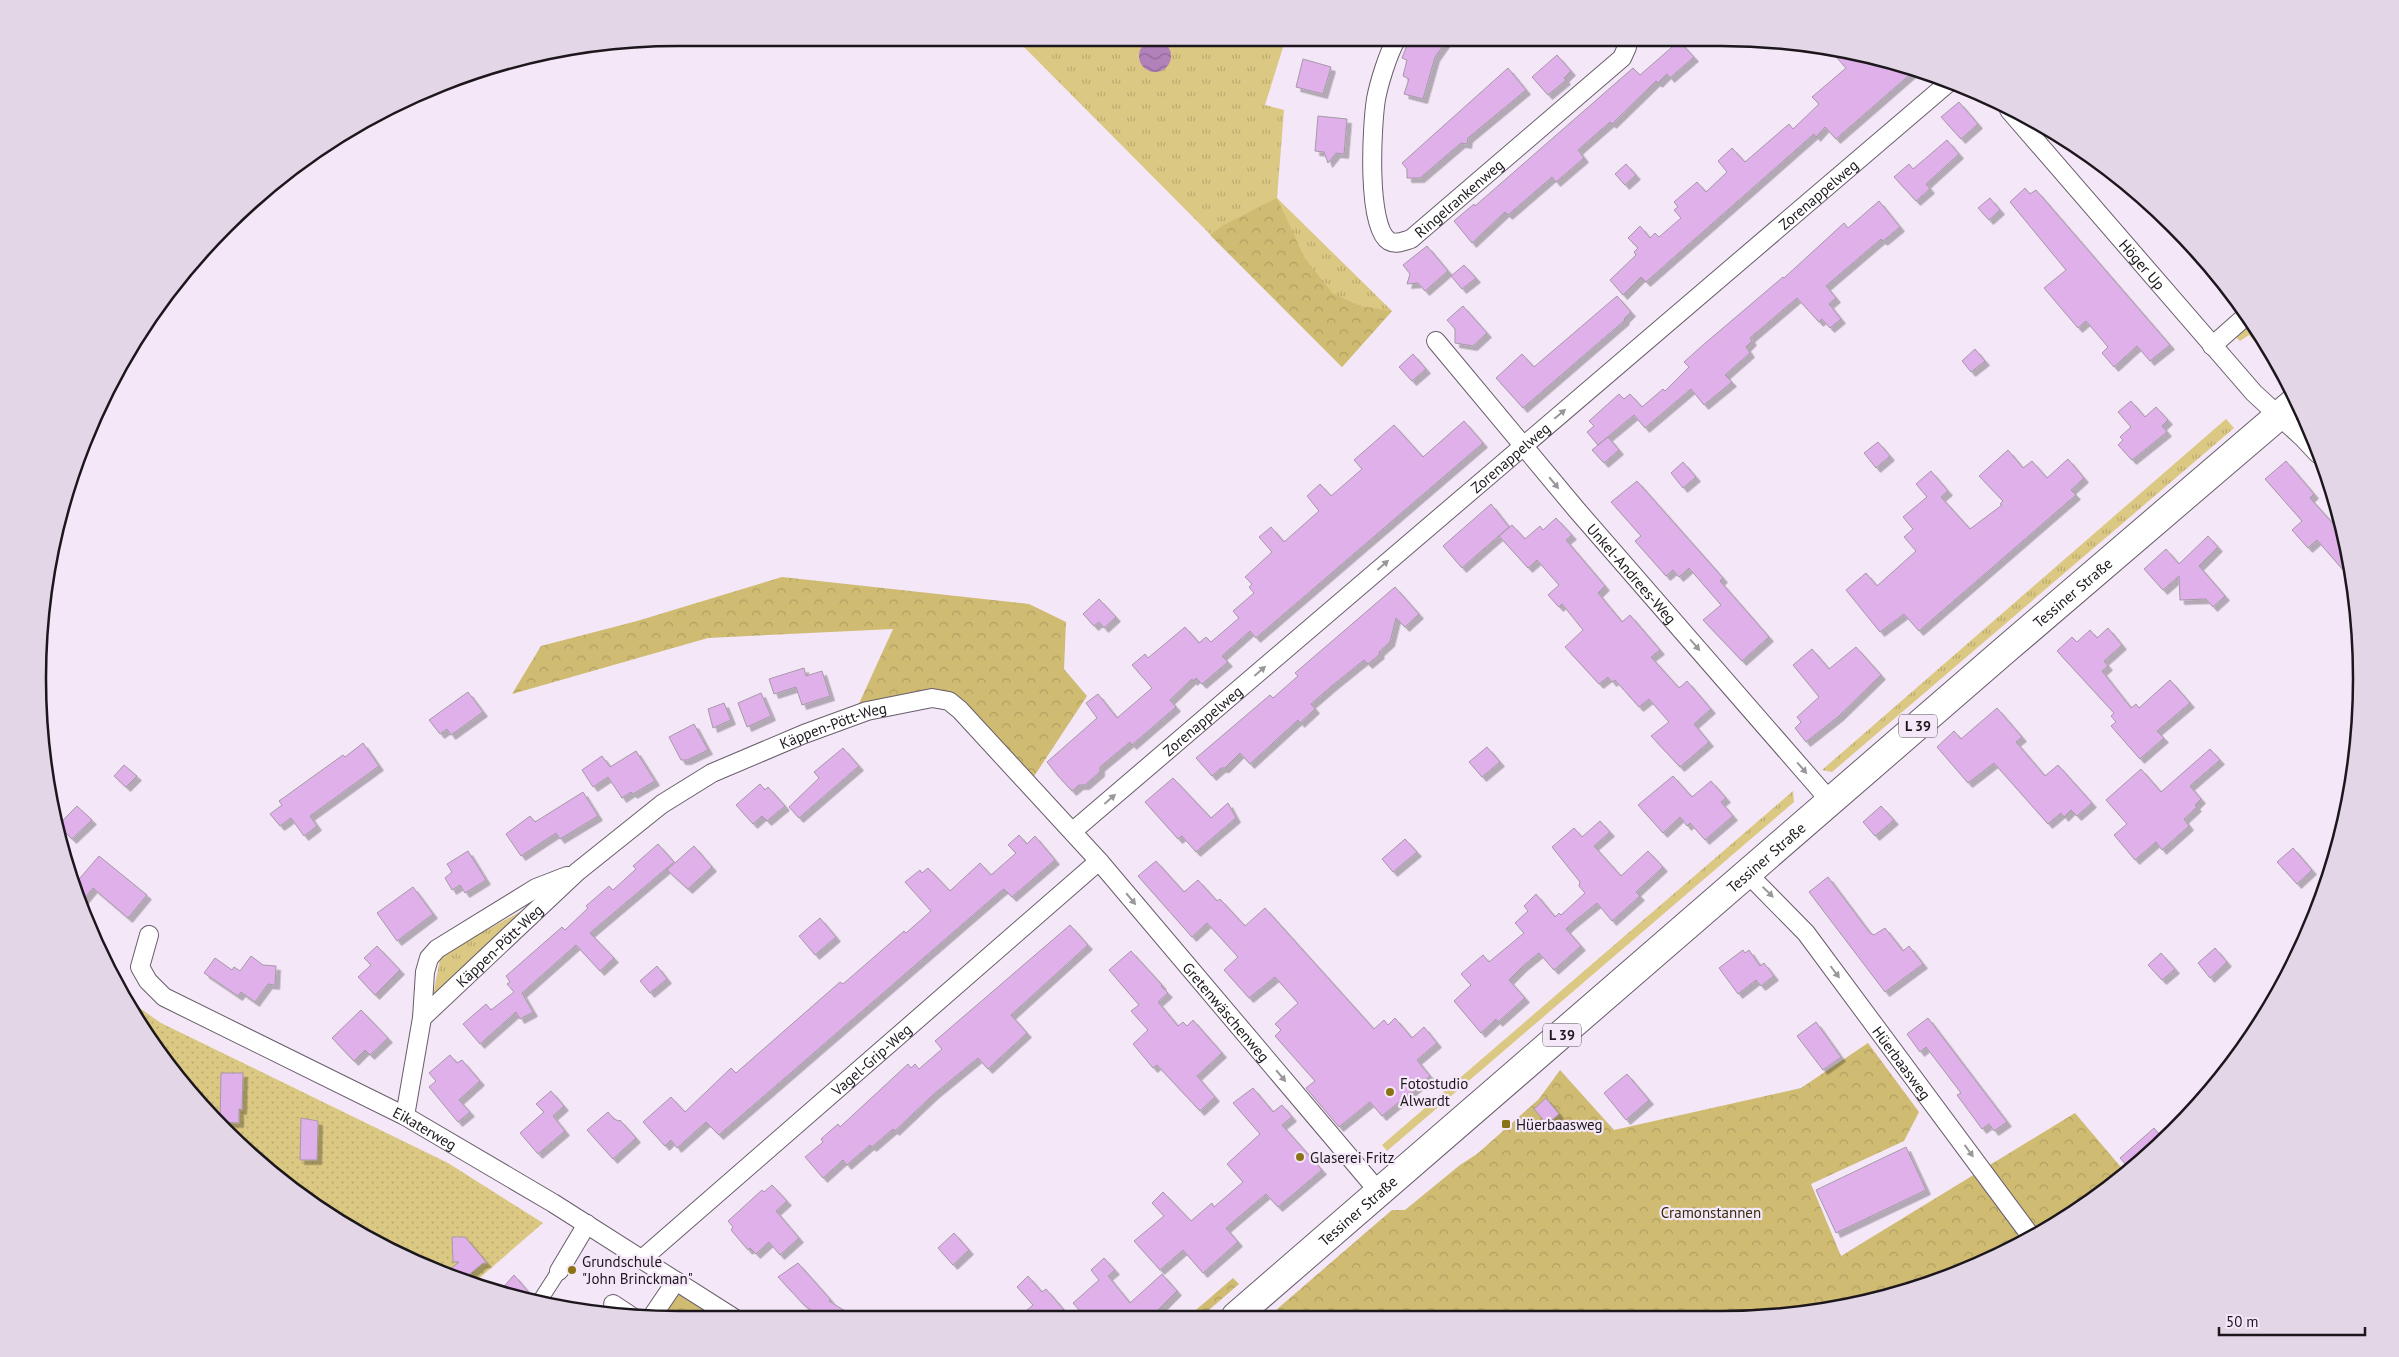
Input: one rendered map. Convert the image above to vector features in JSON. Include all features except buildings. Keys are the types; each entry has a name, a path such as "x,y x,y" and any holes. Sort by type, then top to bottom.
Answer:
{"main road":[{"name":"Tessiner Straße","path":"1242,1311 2288,408"}],"street":[{"name":"Ringelrankenweg","path":"1394,46 1376,99 1371,168 1378,229 1387,240 1395,243 1411,239 1622,58 1627,46"},
{"name":"Zorenappelweg","path":"1073,831 1943,87"},
{"name":"Höger Up","path":"2018,121 2254,393 2288,408 2301,428"},
{"path":"2212,346 2241,320"},
{"name":"Unkel-Andrees-Weg","path":"1436,341 1522,446 1831,802"},
{"name":"Käppen-Pött-Weg","path":"422,1018 577,872 662,804 712,774 804,734 867,711 932,698 949,701 960,710 1073,831"},
{"name":"Gretenwäschenweg","path":"1073,831 1379,1192"},
{"name":"Vagel-Grip-Weg","path":"642,1258 1099,861"},
{"name":"Käppen-Pött-Weg","path":"405,1116 422,1018 425,972 428,958 438,949 536,888 577,872"},
{"name":"Hüerbaasweg","path":"1748,874 1806,933 2028,1231"},
{"name":"Eikaterweg","path":"149,935 140,967 148,982 164,997 405,1116 587,1224 723,1311"},
{"path":"543,1296 587,1224"},
{"path":"656,1310 676,1281"},
{"path":"613,1304 618,1307"}],"green space":[{"path":"1023,46 1283,46 1265,105 1284,110 1277,198 1392,311 1342,367"},
{"path":"1277,198 1304,257 1332,293 1360,306 1392,311 1342,367 1210,235 1222,226"},
{"path":"2244,324 2256,342 2249,335 2240,341 2233,334"},
{"path":"2226,419 2234,428 1832,772 1822,770"},
{"path":"782,577 1029,604 1066,622 1064,669 1087,696 1029,784 949,701 857,708 893,629 708,638 512,694 541,646 637,621"},
{"path":"1793,791 1794,802 1387,1151 1382,1145"},
{"path":"538,902 433,995 441,955"},
{"path":"139,1008 161,1023 448,1163 543,1223 479,1278 437,1263 399,1246 327,1204 262,1154 231,1126 177,1063"},
{"name":"Cramonstannen","path":"1868,1043 1919,1112 1904,1141 1811,1184 1841,1256 2075,1113 2121,1167 2072,1204 2000,1246 1924,1277 1844,1299 1762,1309 1720,1311 1275,1311 1392,1210 1405,1210 1460,1165 1477,1154 1539,1099 1560,1070 1614,1130 1801,1088"},
{"path":"1233,1278 1239,1284 1208,1311 1195,1311"},
{"path":"671,1284 714,1311 678,1311 654,1310"}],"water":[{"path":"1143,46 1167,46 1170,50 1170,62 1161,71 1149,71 1140,62 1140,50"}],"place":[{"name":"Fotostudio Alwardt","path":"1390,1092"},
{"name":"Hüerbaasweg","path":"1506,1124"},
{"name":"Glaserei Fritz","path":"1300,1157"},
{"name":"Grundschule \"John Brinckman\"","path":"572,1270"}]}
